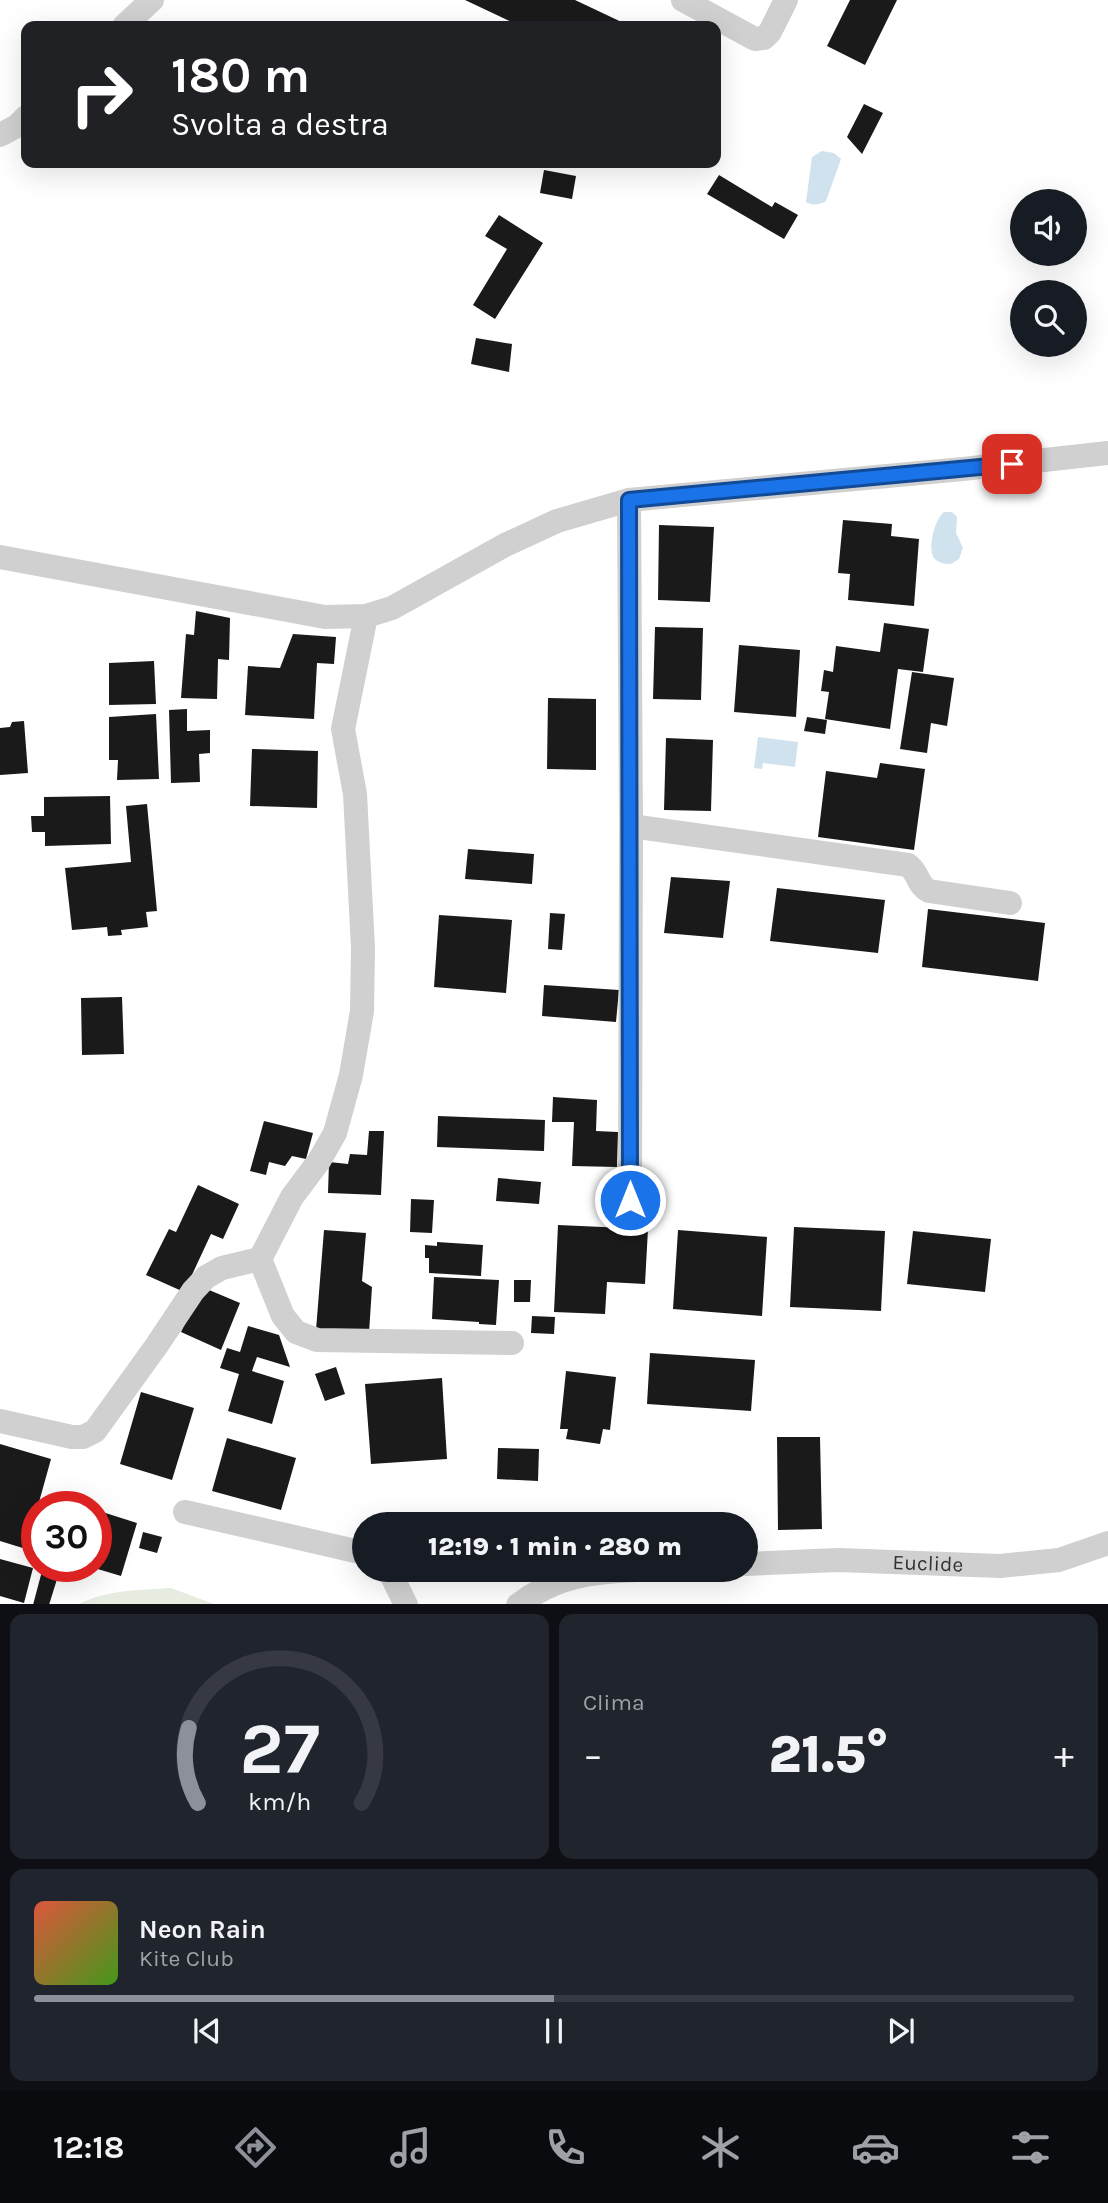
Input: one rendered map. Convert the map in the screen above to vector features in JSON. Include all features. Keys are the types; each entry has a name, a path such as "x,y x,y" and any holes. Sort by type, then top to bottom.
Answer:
{"street":[{"path":"129,21 152,0"},
{"path":"682,0 755,38 764,38 770,32 786,0"},
{"path":"0,135 21,122"},
{"path":"0,557 325,617 345,618 366,616 392,608 505,545 557,521 629,500 1108,453"},
{"path":"629,500 630,1200"},
{"path":"366,616 343,729 355,794 363,948 362,1011 351,1075 335,1133 319,1161 292,1197 260,1259 283,1316 296,1332 317,1339 512,1343"},
{"path":"631,826 908,865 916,871 923,888 929,891 1010,903"},
{"path":"0,1421 72,1437 83,1437 95,1431 193,1291 206,1277 222,1268 260,1259"},
{"path":"185,1512 352,1550"},
{"name":"Euclide","path":"758,1563 838,1560 1000,1566 1059,1560 1108,1543"},
{"path":"394,1582 405,1604"},
{"path":"519,1604 554,1582"}],"shaded area":[{"path":"171,1588 214,1604 79,1604 112,1593"}],"water":[{"path":"822,151 834,153 841,159 826,201 812,204 806,202 812,157"},
{"path":"944,512 952,512 957,517 956,533 963,548 959,559 951,564 934,558 931,548 933,534"},
{"path":"758,737 798,742 795,767 763,763 762,769 754,768"}],"building":[{"path":"465,0 575,0 619,21 509,21"},
{"path":"850,0 897,0 865,65 827,46"},
{"path":"864,104 883,113 862,154 847,137"},
{"path":"544,170 576,176 572,199 540,193"},
{"path":"719,175 772,207 775,202 798,215 784,239 707,194"},
{"path":"499,215 543,243 495,319 473,305 507,249 485,236"},
{"path":"476,338 512,344 509,372 471,364"},
{"path":"843,520 892,524 891,536 919,539 914,606 848,600 850,574 838,573"},
{"path":"659,525 714,527 710,602 658,600"},
{"path":"196,611 230,618 229,660 218,659 217,699 181,698 186,634 194,635"},
{"path":"884,623 929,629 923,672 898,669 890,729 825,719 829,692 821,691 824,670 833,672 836,646 880,652"},
{"path":"655,627 703,628 701,700 653,699"},
{"path":"293,634 336,637 334,664 317,663 314,719 245,715 248,666 280,668"},
{"path":"739,645 800,650 796,717 734,712"},
{"path":"154,661 156,704 109,705 109,663"},
{"path":"912,672 954,678 947,726 931,723 927,753 900,749"},
{"path":"548,698 596,699 596,770 547,769"},
{"path":"187,709 187,731 210,730 210,753 199,754 200,782 171,783 169,710"},
{"path":"156,714 159,779 117,780 118,760 109,760 109,717"},
{"path":"807,717 827,720 825,734 804,731"},
{"path":"24,721 28,773 0,775 0,728 10,727 12,722"},
{"path":"666,738 713,740 711,811 664,810"},
{"path":"252,749 318,751 317,808 250,806"},
{"path":"880,763 925,769 914,850 818,837 826,771 877,778"},
{"path":"110,796 111,844 45,846 45,832 32,832 31,816 44,816 44,797"},
{"path":"147,804 157,911 146,912 148,927 121,930 122,935 108,936 107,927 72,930 65,868 131,862 126,806"},
{"path":"468,849 534,854 532,884 465,879"},
{"path":"671,877 730,881 723,938 664,933"},
{"path":"777,888 885,900 878,953 770,941"},
{"path":"928,909 1045,923 1038,981 922,967"},
{"path":"550,913 565,914 562,950 548,949"},
{"path":"439,915 512,920 506,993 434,987"},
{"path":"544,985 619,990 616,1022 542,1016"},
{"path":"122,997 124,1054 82,1055 81,998"},
{"path":"553,1097 597,1100 596,1131 618,1132 617,1167 572,1166 574,1122 552,1122"},
{"path":"438,1116 545,1120 544,1151 437,1147"},
{"path":"264,1121 313,1133 306,1159 292,1156 285,1166 269,1162 266,1175 250,1171"},
{"path":"369,1131 384,1131 381,1195 328,1193 329,1162 348,1164 350,1154 367,1155"},
{"path":"498,1178 541,1182 539,1204 496,1201"},
{"path":"198,1185 239,1204 223,1239 211,1234 184,1292 146,1275 169,1229 176,1232"},
{"path":"411,1199 434,1200 432,1233 410,1232"},
{"path":"558,1225 648,1229 645,1284 607,1282 605,1314 554,1312"},
{"path":"794,1227 885,1231 881,1311 790,1307"},
{"path":"324,1230 366,1233 362,1281 372,1287 369,1333 316,1330"},
{"path":"678,1230 767,1237 762,1316 673,1309"},
{"path":"913,1231 991,1239 985,1292 907,1284"},
{"path":"437,1242 483,1245 481,1276 429,1273 429,1258 425,1258 425,1245 437,1246"},
{"path":"434,1277 499,1280 496,1325 432,1319"},
{"path":"514,1280 531,1280 530,1302 514,1302"},
{"path":"202,1287 240,1303 221,1350 181,1332"},
{"path":"532,1316 555,1317 554,1334 531,1333"},
{"path":"248,1326 279,1335 290,1367 257,1357 252,1371 284,1381 272,1424 228,1411 239,1374 220,1368 227,1348 240,1352"},
{"path":"650,1353 755,1360 751,1411 647,1404"},
{"path":"336,1367 345,1394 325,1401 315,1374"},
{"path":"566,1371 616,1377 610,1430 603,1429 600,1444 566,1439 568,1429 560,1429"},
{"path":"442,1378 447,1459 371,1464 365,1384"},
{"path":"141,1392 194,1408 172,1480 120,1464"},
{"path":"777,1437 820,1437 822,1529 778,1530"},
{"path":"227,1438 296,1458 281,1510 212,1491"},
{"path":"0,1444 51,1459 42,1491 21,1491 21,1547 0,1541"},
{"path":"498,1448 539,1449 538,1481 497,1479"},
{"path":"112,1515 137,1523 121,1576 112,1573"},
{"path":"143,1532 162,1537 157,1553 139,1548"},
{"path":"0,1559 21,1565 21,1582 29,1582 24,1603 0,1596"},
{"path":"39,1582 56,1582 49,1604 33,1604"}],"route":[{"path":"630,1200 629,500 1012,464"}]}
